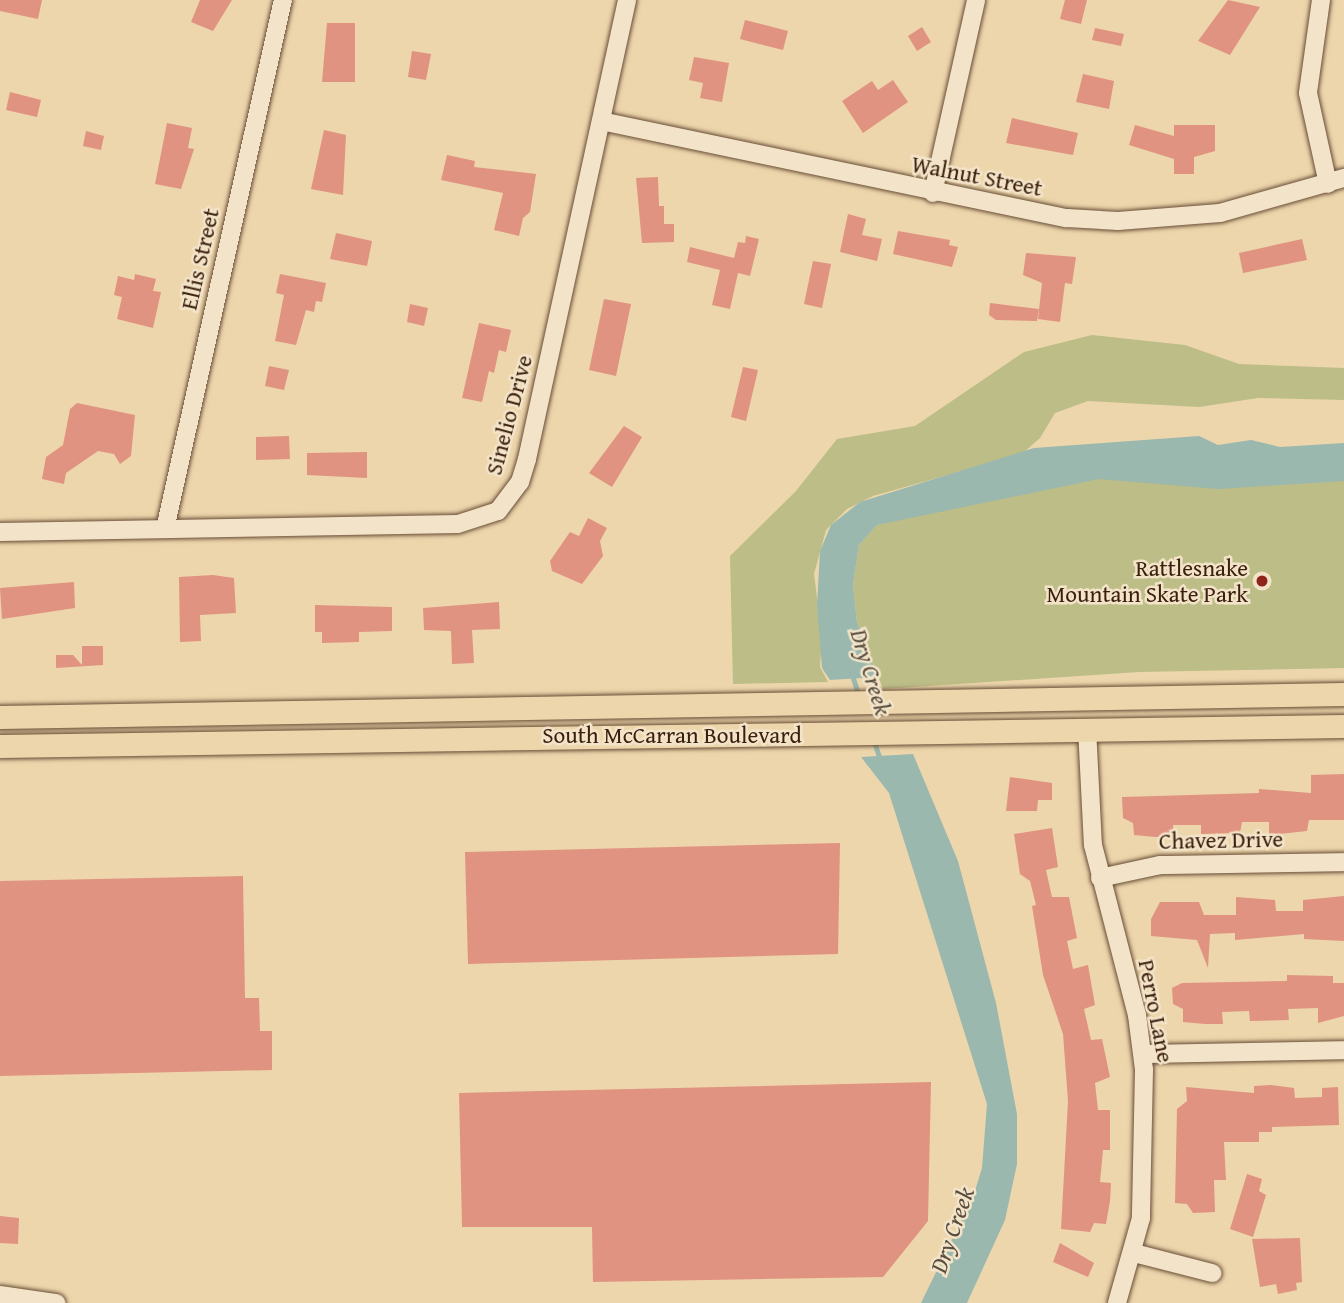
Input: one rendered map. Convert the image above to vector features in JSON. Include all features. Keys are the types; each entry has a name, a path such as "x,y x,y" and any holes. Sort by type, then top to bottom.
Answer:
{"main road":[{"name":"South McCarran Boulevard","path":"0,716 839,706 1344,694"},
{"name":"South McCarran Boulevard","path":"0,746 627,734 853,735 1087,728 1344,726"}],"street":[{"name":"Ellis Street","path":"165,529 283,0"},
{"name":"Sinelio Drive","path":"0,532 458,524 498,512 520,482 527,459 627,0"},
{"path":"933,192 976,0"},
{"path":"1321,0 1308,93 1336,181"},
{"name":"Walnut Street","path":"601,121 1018,211 1118,221 1220,214 1336,181"},
{"name":"Perro Lane","path":"1087,728 1087,804 1100,878 1143,1054 1144,1184 1134,1253 1117,1303"},
{"name":"Chavez Drive","path":"1100,878 1160,865 1344,862"},
{"path":"1143,1054 1344,1050"},
{"path":"1134,1253 1212,1273"},
{"path":"0,1295 56,1303"}],"green space":[{"path":"1092,335 1185,345 1239,364 1344,368 1344,400 1258,398 1199,407 1088,401 1055,413 1040,438 1022,454 873,496 847,509 826,530 814,574 822,637 820,667 828,682 733,684 730,556 796,491 837,439 915,426 1024,352"},
{"path":"1086,474 1344,474 1344,668 1139,672 883,689 857,622 853,585 859,545 877,525"}],"water":[{"path":"1199,436 1218,445 1251,440 1280,447 1344,443 1344,481 1219,489 1099,479 877,525 859,545 853,585 857,622 878,677 830,680 822,668 817,605 820,551 831,525 860,502 1034,448"},
{"path":"913,754 958,861 996,1003 1017,1114 1017,1164 1005,1220 967,1303 921,1303 974,1194 982,1168 987,1104 889,793 861,757"}],"building":[{"path":"0,0 42,0 38,19 0,11"},
{"path":"200,0 232,0 213,31 191,22"},
{"path":"1065,0 1087,0 1081,24 1060,19"},
{"path":"1228,0 1260,7 1230,55 1198,41"},
{"path":"745,20 788,31 783,50 740,39"},
{"path":"327,23 355,23 355,82 322,82"},
{"path":"922,27 931,42 917,51 908,36"},
{"path":"1095,28 1124,34 1121,46 1092,40"},
{"path":"412,51 431,54 426,80 408,77"},
{"path":"694,57 729,63 722,102 700,98 703,83 689,80"},
{"path":"1083,74 1114,81 1109,109 1076,102"},
{"path":"893,80 908,102 863,133 842,101 872,81 878,90"},
{"path":"10,92 41,100 37,117 6,110"},
{"path":"1012,118 1078,133 1073,155 1006,143"},
{"path":"167,123 192,128 188,148 194,149 181,189 155,184"},
{"path":"1135,125 1174,136 1174,125 1215,125 1215,151 1194,157 1194,174 1174,174 1174,159 1129,145"},
{"path":"324,130 346,135 343,195 311,189"},
{"path":"86,131 104,136 101,150 83,146"},
{"path":"447,155 475,161 474,167 536,174 530,212 523,218 519,236 494,230 503,193 441,180"},
{"path":"658,177 659,206 664,206 664,224 674,224 674,242 642,243 636,178"},
{"path":"848,214 866,219 862,235 882,239 877,261 840,252"},
{"path":"898,231 950,240 949,245 958,247 952,267 893,254"},
{"path":"336,233 372,241 367,266 330,259"},
{"path":"746,236 759,239 750,276 738,273 730,309 712,305 720,270 687,262 690,247 734,258 738,242 745,243"},
{"path":"1302,239 1307,260 1243,273 1239,253"},
{"path":"1026,253 1076,257 1072,284 1065,283 1060,322 1038,319 1042,283 1023,275"},
{"path":"813,261 831,264 822,308 804,304"},
{"path":"135,274 156,279 153,291 161,292 153,328 117,319 122,297 114,295 118,276 134,280"},
{"path":"280,274 326,283 322,302 316,301 314,312 306,310 296,345 275,341 284,295 276,293"},
{"path":"604,299 631,304 616,376 589,370"},
{"path":"990,303 1039,309 1037,321 996,320 989,315"},
{"path":"410,304 428,308 424,326 407,322"},
{"path":"479,323 511,330 506,352 499,350 494,373 489,371 482,402 462,398"},
{"path":"269,366 289,370 284,390 265,386"},
{"path":"743,367 758,370 746,421 731,417"},
{"path":"77,403 135,415 131,456 120,464 114,454 98,451 66,473 64,484 42,479 46,457 63,445 70,409"},
{"path":"624,426 642,437 612,487 589,473"},
{"path":"289,436 290,459 256,460 256,437"},
{"path":"367,452 367,478 307,475 307,453"},
{"path":"588,518 607,528 600,541 603,556 582,584 552,571 550,561 570,532 579,536"},
{"path":"213,575 234,578 236,613 200,615 201,641 180,642 179,577"},
{"path":"74,582 75,608 2,619 0,588"},
{"path":"499,602 500,629 472,630 474,663 452,664 451,631 424,630 423,608"},
{"path":"315,605 392,607 392,631 359,632 359,642 322,643 322,632 315,632"},
{"path":"82,646 103,646 103,665 56,668 56,655 73,655 82,665"},
{"path":"1344,774 1344,820 1309,820 1307,831 1269,835 1269,822 1242,822 1240,833 1201,834 1201,825 1173,825 1174,836 1155,837 1134,835 1133,823 1123,818 1122,797 1259,793 1259,789 1311,793 1311,775"},
{"path":"1010,777 1052,783 1052,800 1038,800 1037,811 1006,811"},
{"path":"1052,828 1058,867 1046,870 1052,897 1069,897 1077,938 1067,941 1073,969 1088,965 1095,1005 1084,1009 1091,1040 1102,1039 1110,1077 1095,1083 1098,1110 1110,1110 1110,1150 1103,1150 1100,1182 1111,1183 1110,1201 1106,1224 1094,1223 1090,1232 1061,1229 1068,1101 1063,1034 1043,975 1032,906 1036,905 1030,881 1020,874 1014,834"},
{"path":"840,843 838,954 468,964 465,852"},
{"path":"243,876 245,998 259,998 260,1031 272,1031 272,1070 0,1076 0,881"},
{"path":"1344,896 1344,941 1304,939 1304,934 1235,940 1235,933 1210,934 1208,968 1197,940 1151,936 1151,919 1160,902 1199,902 1204,915 1236,915 1236,897 1275,900 1276,911 1303,911 1303,900"},
{"path":"1287,975 1333,976 1333,983 1344,983 1344,1016 1318,1023 1318,1008 1288,1009 1289,1020 1250,1021 1249,1011 1222,1012 1223,1024 1205,1024 1183,1022 1183,1009 1173,1004 1172,988 1182,983 1287,981"},
{"path":"931,1082 928,1221 883,1277 593,1282 592,1227 462,1227 459,1093"},
{"path":"1254,1086 1294,1088 1295,1098 1322,1097 1322,1088 1338,1087 1339,1125 1272,1127 1272,1132 1259,1132 1259,1142 1224,1142 1226,1180 1214,1180 1215,1212 1193,1213 1187,1204 1175,1203 1177,1109 1187,1101 1186,1087 1254,1093"},
{"path":"1247,1174 1262,1179 1259,1191 1266,1195 1253,1237 1230,1229"},
{"path":"0,1216 19,1218 18,1244 0,1243"},
{"path":"1300,1238 1302,1282 1296,1283 1297,1290 1278,1294 1276,1284 1260,1287 1252,1239"},
{"path":"1060,1243 1094,1263 1088,1277 1053,1262"}],"waterway":[{"name":"Dry Creek","path":"851,672 859,696"},
{"name":"Dry Creek","path":"873,739 881,762"}],"place":[{"name":"Rattlesnake Mountain Skate Park","path":"1262,581"}]}
